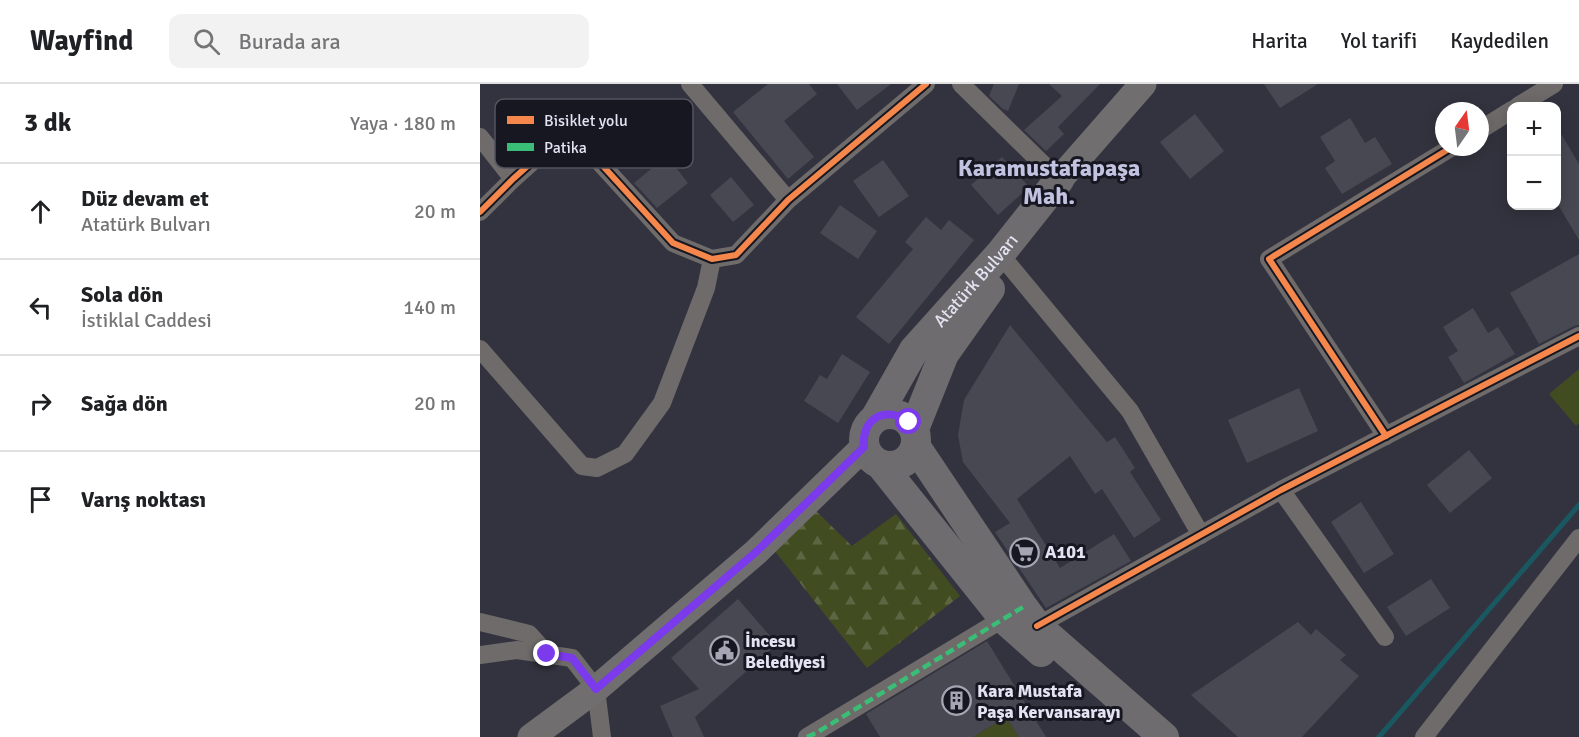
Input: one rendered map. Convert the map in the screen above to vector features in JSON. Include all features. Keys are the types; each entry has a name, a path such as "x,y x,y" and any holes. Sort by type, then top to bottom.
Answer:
{"main road":[{"path":"1059,180 1143,84"},
{"name":"Atatürk Bulvarı","path":"1004,259 914,350 876,417 865,430 863,438 873,456 890,467 906,461 912,455 915,438 944,354 1004,259 1059,180"},
{"path":"876,417 894,414 909,422 915,438 1021,617 1164,737"},
{"path":"531,737 596,689 756,552 873,456 1135,737"}],"street":[{"path":"690,84 788,200"},
{"path":"605,168 673,243 712,258 736,255 788,200 926,84"},
{"path":"961,84 1059,180"},
{"path":"1525,102 1554,84"},
{"path":"1489,124 1507,113"},
{"path":"480,137 495,156"},
{"path":"1386,436 1269,259 1437,156"},
{"path":"505,168 513,178"},
{"path":"480,212 525,168"},
{"path":"480,349 582,465 597,468 625,454 662,403 706,288 712,258"},
{"path":"1004,259 1130,411 1201,535"},
{"path":"814,736 1021,617 1201,535 1281,490 1579,336"},
{"path":"1281,490 1384,637"},
{"path":"1424,737 1579,538"},
{"path":"480,622 529,634 547,654"},
{"path":"480,655 517,650 572,658 596,689 602,737"}],"green space":[{"path":"1579,369 1579,423 1576,426 1549,394"},
{"path":"816,511 852,546 896,514 960,596 867,668 774,550"},
{"path":"1006,717 1019,737 973,737"}],"building":[{"path":"768,84 809,84 817,94 784,121 814,157 788,179 733,112"},
{"path":"837,84 891,84 857,110"},
{"path":"994,84 1019,84 1008,111 989,96"},
{"path":"1049,84 1100,84 1058,127 1064,134 1046,151 1024,130 1062,96"},
{"path":"1264,84 1318,84 1280,108"},
{"path":"1195,114 1224,151 1190,179 1160,142"},
{"path":"1350,118 1365,143 1375,137 1392,164 1342,194 1325,168 1335,161 1320,137"},
{"path":"1561,134 1579,164 1579,240 1561,210"},
{"path":"1002,157 1029,187 998,215 971,185"},
{"path":"883,160 909,196 879,217 853,181"},
{"path":"652,168 676,168 688,183 657,208 634,183"},
{"path":"731,177 754,205 733,222 710,195"},
{"path":"840,205 877,231 858,259 820,233"},
{"path":"926,217 941,230 949,220 974,240 889,344 856,317 913,249 905,242"},
{"path":"1579,254 1579,325 1539,344 1510,293"},
{"path":"1473,308 1488,333 1498,327 1515,354 1464,383 1448,357 1458,351 1443,327"},
{"path":"1010,325 1107,442 1115,437 1135,468 1130,472 1161,520 1134,538 1102,489 1095,494 1070,456 1017,499 1060,568 1114,534 1131,561 1046,608 995,532 1010,523 963,462 958,435 964,400"},
{"path":"842,354 870,372 838,423 804,401 820,375 827,379"},
{"path":"1299,388 1318,431 1247,463 1228,420"},
{"path":"1469,450 1492,478 1450,513 1427,485"},
{"path":"1361,502 1394,554 1364,573 1331,522"},
{"path":"1431,579 1450,608 1406,636 1387,607"},
{"name":"İncesu Belediyesi","path":"738,599 777,644 695,717 704,737 673,737 660,706 699,689 671,658"},
{"path":"1298,622 1311,635 1316,629 1346,655 1340,660 1359,676 1302,737 1238,737 1191,695"},
{"name":"Kara Mustafa Paşa Kervansarayı","path":"987,641 1046,737 1019,737 1006,717 973,737 880,737 866,714"}],"waterway":[{"path":"1379,737 1579,505"}],"marked path":[{"path":"807,737 1023,607"}],"cycle path":[{"path":"605,168 673,243 712,259 736,255 788,200 926,84"},
{"path":"1386,436 1269,259 1437,156"},
{"path":"480,212 525,168"},
{"path":"1037,626 1281,490 1579,336"}],"place":[{"name":"A101","path":"1024,552"},
{"name":"İncesu Belediyesi","path":"724,651"},
{"name":"Kara Mustafa Paşa Kervansarayı","path":"956,701"}],"district":[{"name":"Karamustafapaşa Mah.","path":"1049,182"}],"route":[{"path":"547,654 572,658 596,689 756,552 864,447 863,438 870,422 885,414 894,414 909,422"}]}
